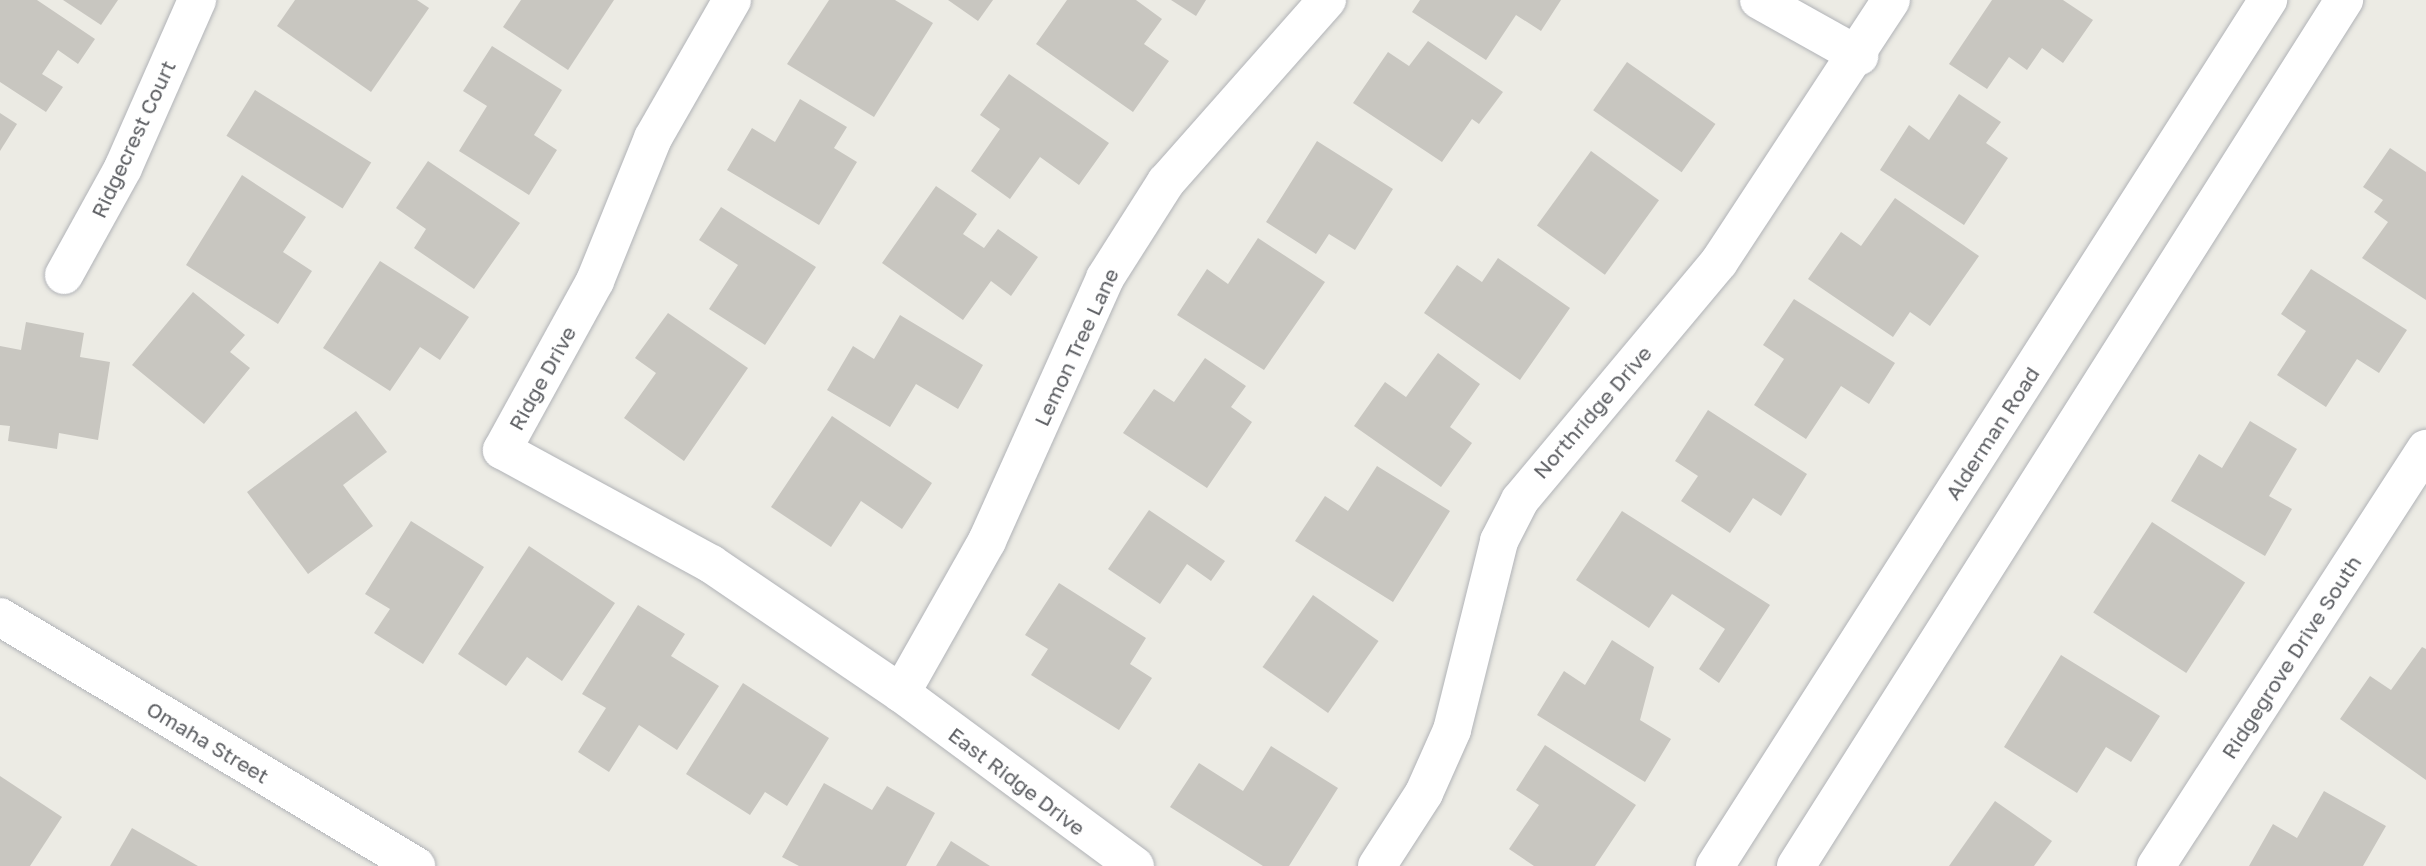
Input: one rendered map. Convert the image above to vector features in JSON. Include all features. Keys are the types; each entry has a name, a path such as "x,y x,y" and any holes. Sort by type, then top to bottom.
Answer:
{"street":[{"name":"Ridgecrest Court","path":"64,275 123,168 197,0"},
{"name":"Ridge Drive","path":"732,0 653,138 595,281 502,450 711,564 901,693"},
{"name":"Lemon Tree Lane","path":"901,693 987,541 1105,278 1166,182 1326,0"},
{"path":"1759,0 1859,56"},
{"name":"Northridge Drive","path":"1377,866 1424,793 1451,730 1499,541 1520,500 1719,262 1859,56 1891,0"},
{"name":"Alderman Road","path":"1715,866 2268,0"},
{"path":"1796,866 2344,0"},
{"name":"Ridgegrove Drive South","path":"2156,866 2426,449"},
{"name":"Omaha Street","path":"0,617 416,866"},
{"name":"East Ridge Drive","path":"901,693 1135,866"}],"building":[{"path":"0,0 37,0 95,39 78,64 58,50 42,74 63,87 46,112 0,82"},
{"path":"63,0 118,0 101,25"},
{"path":"295,0 417,0 429,8 371,92 277,26"},
{"path":"521,0 614,0 568,70 503,27"},
{"path":"829,0 895,0 933,23 874,117 787,64"},
{"path":"948,0 993,0 978,21"},
{"path":"1067,0 1136,0 1162,19 1144,44 1169,61 1133,112 1036,44"},
{"path":"1171,0 1206,0 1196,16"},
{"path":"1420,0 1561,0 1541,31 1516,15 1486,60 1412,12"},
{"path":"1992,0 2063,0 2093,20 2063,63 2042,48 2027,70 2009,57 1987,89 1949,64"},
{"path":"1428,41 1503,92 1479,124 1472,119 1442,162 1353,103 1388,52 1409,66"},
{"path":"492,46 562,90 534,135 557,150 529,195 459,151 487,106 463,91"},
{"path":"1627,62 1715,124 1682,172 1593,110"},
{"path":"1009,74 1109,143 1079,185 1040,157 1010,199 971,171 1000,129 980,115"},
{"path":"255,90 371,163 343,208 226,136"},
{"path":"1959,94 2001,122 1986,143 2008,158 1964,225 1880,170 1909,125 1929,140"},
{"path":"800,99 847,127 834,148 857,162 819,225 727,170 752,128 775,142"},
{"path":"0,113 17,124 0,151"},
{"path":"1317,141 1393,189 1355,250 1329,234 1316,254 1266,222"},
{"path":"2390,148 2426,172 2426,300 2362,258 2388,222 2374,212 2383,200 2363,187"},
{"path":"1591,151 1659,200 1605,275 1537,225"},
{"path":"428,161 520,223 474,289 414,248 426,229 396,208"},
{"path":"242,175 306,217 283,252 312,271 278,324 186,265"},
{"path":"936,186 977,214 963,234 984,248 998,229 1038,257 1011,296 991,281 963,320 882,263"},
{"path":"1895,198 1979,256 1930,326 1910,312 1893,337 1808,279 1841,232 1861,246"},
{"path":"721,207 816,267 765,345 709,309 738,265 699,240"},
{"path":"1258,238 1325,282 1264,370 1177,315 1207,269 1228,284"},
{"path":"1498,258 1570,308 1520,380 1424,313 1457,265 1482,282"},
{"path":"380,261 469,317 440,360 420,347 390,391 323,348"},
{"path":"2311,269 2407,330 2379,373 2357,359 2326,407 2277,375 2306,331 2281,314"},
{"path":"193,292 245,335 230,352 250,368 204,424 132,365"},
{"path":"1794,299 1895,363 1869,404 1841,386 1806,439 1754,405 1784,359 1763,345"},
{"path":"668,313 748,368 684,461 624,418 656,373 635,358"},
{"path":"900,315 983,365 958,409 916,384 890,427 827,390 853,346 874,359"},
{"path":"26,322 84,333 80,357 110,362 98,440 59,433 57,449 8,441 10,426 0,425 0,346 21,350"},
{"path":"1438,353 1480,384 1450,427 1472,443 1441,487 1354,426 1385,382 1406,397"},
{"path":"1205,358 1246,386 1231,407 1252,422 1207,488 1123,433 1154,389 1174,402"},
{"path":"1708,410 1807,474 1781,516 1753,498 1730,533 1681,501 1698,476 1675,461"},
{"path":"356,411 387,452 343,485 373,526 308,574 247,492"},
{"path":"832,416 932,483 902,529 861,501 831,547 771,507"},
{"path":"2250,421 2297,449 2269,496 2292,509 2265,556 2171,501 2199,454 2222,468"},
{"path":"1377,466 1450,511 1393,602 1295,541 1325,496 1348,511"},
{"path":"1149,510 1225,561 1211,581 1187,564 1160,604 1108,569"},
{"path":"1622,511 1770,605 1719,683 1699,669 1725,629 1672,594 1649,628 1576,580"},
{"path":"411,521 484,567 423,664 374,633 390,609 365,594"},
{"path":"2152,522 2245,582 2186,673 2093,613"},
{"path":"529,546 615,603 562,681 527,657 506,686 458,654"},
{"path":"1059,583 1146,638 1130,664 1152,678 1119,730 1031,675 1048,649 1025,635"},
{"path":"1313,595 1379,641 1328,713 1263,667"},
{"path":"638,605 685,634 671,656 719,686 677,750 639,725 609,772 578,752 606,708 582,694"},
{"path":"1612,640 1654,667 1640,720 1671,739 1645,782 1537,715 1564,671 1585,685"},
{"path":"2422,647 2426,649 2426,780 2340,719 2370,676 2391,690"},
{"path":"2061,655 2160,716 2131,762 2106,747 2077,793 2004,747"},
{"path":"743,683 829,738 787,806 765,792 750,815 686,774"},
{"path":"1545,745 1636,805 1595,866 1534,866 1509,849 1539,805 1516,790"},
{"path":"1271,746 1338,788 1289,866 1263,866 1170,807 1199,763 1243,791"},
{"path":"0,776 62,817 30,866 0,866"},
{"path":"824,783 872,810 887,786 935,813 906,866 799,866 782,857"},
{"path":"2324,791 2386,826 2363,866 2249,866 2273,824 2297,838"},
{"path":"1995,801 2052,841 2034,866 1949,866"},
{"path":"132,828 198,866 110,866"},
{"path":"951,841 990,866 936,866"}]}
